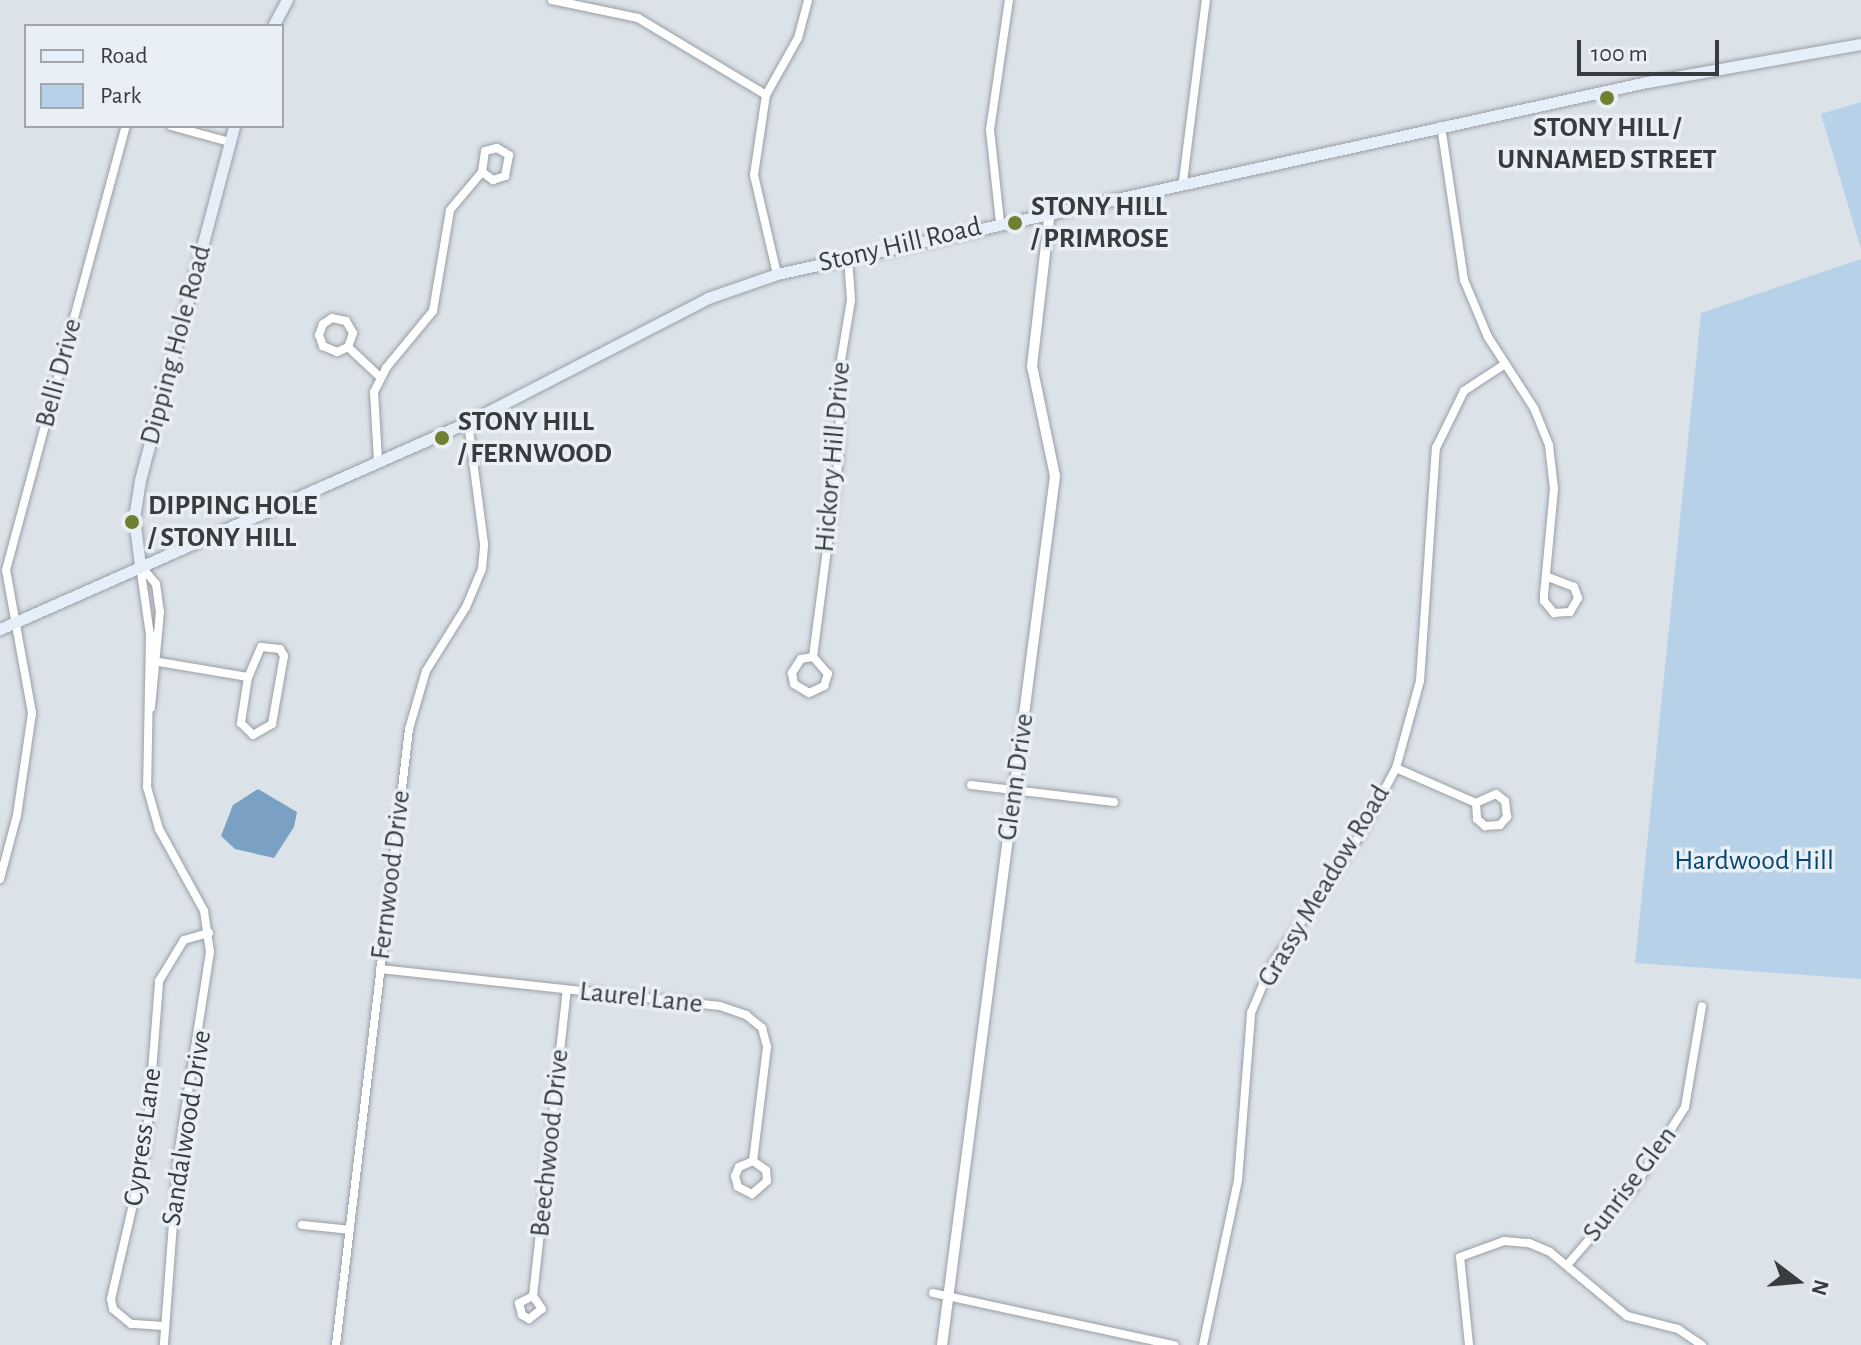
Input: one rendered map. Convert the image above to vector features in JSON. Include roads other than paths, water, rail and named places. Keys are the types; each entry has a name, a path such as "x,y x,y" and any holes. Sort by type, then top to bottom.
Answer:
{"main road":[{"path":"274,24 287,0"},
{"name":"Stony Hill Road","path":"0,629 468,422 708,298 777,274 1183,181 1647,82 1861,44"},
{"name":"Dipping Hole Road","path":"140,565 134,518 140,480 234,128"}],"street":[{"path":"552,0 638,18 766,95"},
{"path":"777,274 754,175 766,95 798,38 808,0"},
{"path":"1000,222 990,130 1009,0"},
{"path":"1183,181 1206,0"},
{"path":"1441,126 1464,280 1505,364 1540,419 1552,459 1554,489 1546,576 1546,606 1554,613 1570,612 1577,604 1574,587 1546,576"},
{"name":"Belli Drive","path":"0,879 17,815 32,713 6,570 125,128"},
{"path":"178,128 230,142"},
{"path":"378,461 371,411 380,377 433,311 450,210 482,172"},
{"name":"Glenn Drive","path":"942,1345 1055,476 1032,366 1050,211"},
{"name":"Hickory Hill Drive","path":"813,657 801,659 792,673 794,684 809,693 820,690 828,674 813,657 839,456 841,360 851,300 848,257"},
{"path":"332,318 346,321 353,333 348,347 337,352 323,346 319,335 323,324 332,318"},
{"path":"348,347 380,377"},
{"name":"Grassy Meadow Road","path":"1203,1345 1241,1155 1246,1032 1256,998 1270,968 1362,832 1396,768 1412,718 1424,652 1436,448 1464,391 1505,364"},
{"name":"Fernwood Drive","path":"336,1345 413,708 426,671 466,607 482,569 484,544 468,422"},
{"path":"140,565 158,591 159,662 148,720"},
{"path":"140,565 148,598 148,720"},
{"path":"261,647 280,649 284,656 272,724 253,735 241,723 248,677 261,647"},
{"path":"159,662 248,677"},
{"name":"Sandalwood Drive","path":"148,720 145,772 154,815 204,911 209,933 211,973 178,1157 163,1326 164,1345"},
{"path":"1396,768 1476,803 1496,794 1505,801 1507,817 1500,825 1485,826 1475,814 1476,803"},
{"path":"971,785 1114,802"},
{"name":"Cypress Lane","path":"163,1326 131,1324 113,1309 111,1299 144,1160 159,981 184,940 209,933"},
{"name":"Laurel Lane","path":"380,969 720,1006 756,1021 767,1047 753,1161"},
{"name":"Beechwood Drive","path":"533,1296 567,990"},
{"name":"Sunrise Glen","path":"1568,1264 1633,1189 1685,1107 1702,1006"},
{"name":"Laurel Lane","path":"753,1161 766,1170 767,1181 752,1194 738,1187 735,1176 739,1167 753,1161"},
{"path":"302,1225 350,1230"},
{"path":"1469,1345 1460,1257 1504,1241 1529,1243 1568,1264 1627,1316 1678,1329 1702,1345"},
{"path":"933,1293 1174,1345"}],"place":[{"name":"STONY HILL / UNNAMED STREET","path":"1607,98"},
{"name":"STONY HILL / PRIMROSE","path":"1015,223"},
{"name":"STONY HILL / FERNWOOD","path":"442,438"},
{"name":"DIPPING HOLE / STONY HILL","path":"132,522"}],"park label":[{"name":"Hardwood Hill","path":"1754,861"}]}
